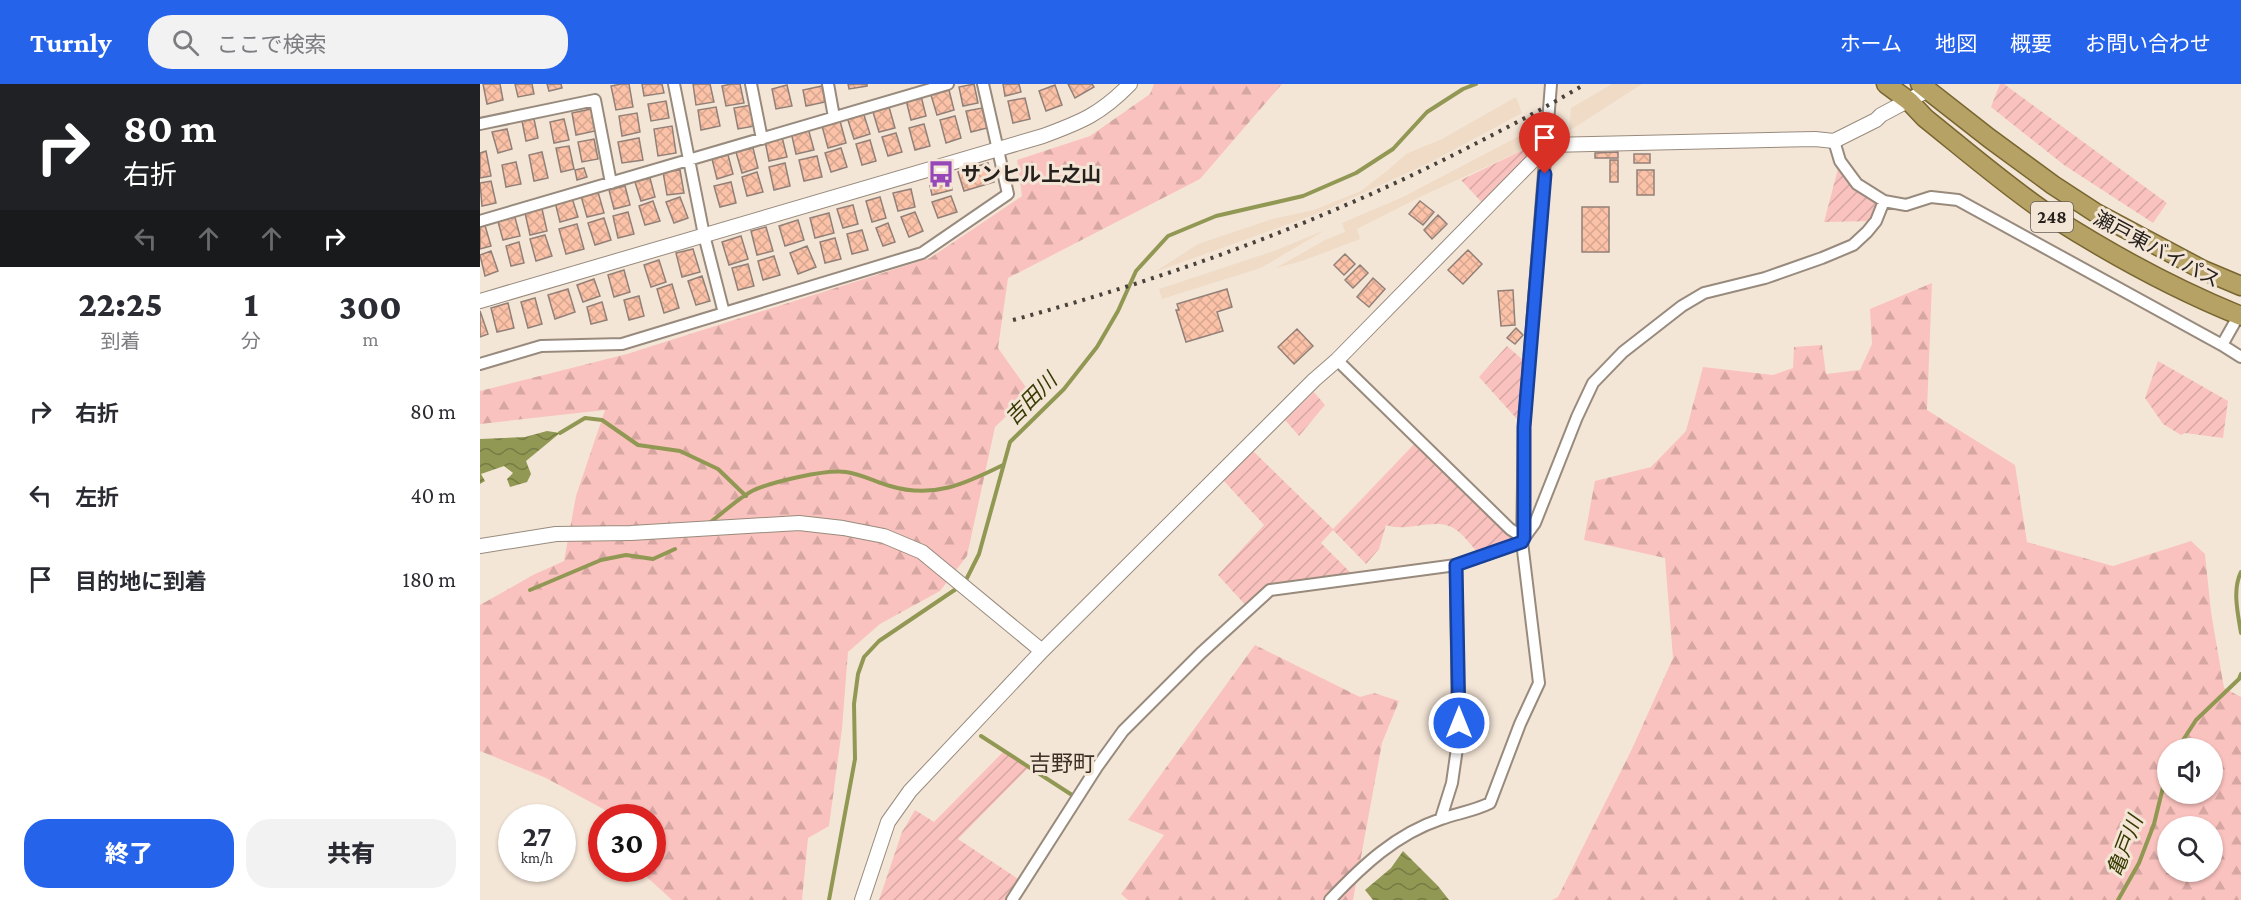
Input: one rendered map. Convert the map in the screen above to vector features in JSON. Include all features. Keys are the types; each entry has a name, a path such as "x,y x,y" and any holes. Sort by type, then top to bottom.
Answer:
{"highway":[{"name":"瀬戸東バイパス","path":"1886,84 1909,101 1925,118 2049,215 2125,261 2189,294 2240,316"},
{"name":"瀬戸東バイパス","path":"1927,86 2053,185 2096,213 2204,270 2241,286"}],"street":[{"path":"674,84 704,235 724,313"},
{"path":"751,84 762,139"},
{"path":"828,84 834,117"},
{"path":"906,84 909,96"},
{"path":"480,221 948,84"},
{"path":"480,364 541,346 622,344 922,253 1008,194 983,84"},
{"path":"480,301 999,151 1082,122 1102,110 1130,84"},
{"path":"1330,900 1361,868 1399,838 1441,819 1476,810 1490,803 1520,724 1539,683 1523,540 1524,427 1551,85"},
{"path":"862,900 888,822 901,801 1042,651 1314,380 1337,360 1461,231 1548,145 1815,139 1834,141 1909,101 1927,86"},
{"path":"480,123 596,100 611,183"},
{"path":"1834,141 1838,148 1840,161 1852,179 1884,201 1906,205 1931,197 1958,200 2241,357"},
{"path":"1012,900 1097,767 1123,731 1201,653 1270,590 1456,565 1523,540 1535,523 1593,383 1623,352 1682,306 1704,293 1765,278 1853,245 1876,220 1884,201"},
{"path":"2222,345 2240,316"},
{"path":"1337,360 1510,530 1523,540"},
{"path":"480,546 556,534 631,533 799,523 843,528 884,536 922,552 953,575 1042,651"},
{"path":"1441,819 1452,783 1458,741 1456,565"}],"shaded area":[{"path":"1612,84 1642,84 1569,131 1571,108"},
{"path":"1516,97 1522,113 1429,163 1319,213 1155,272 1198,244 1272,219 1314,210 1361,191 1406,154 1442,139"},
{"path":"1523,134 1523,150 1422,196 1357,229 1360,239 1302,261 1276,268 1325,240 1345,232 1342,223 1403,197"},
{"path":"1325,230 1261,268 1162,299 1159,289 1274,251"}],"green space":[{"path":"1154,84 1282,84 1200,179 1008,278 998,348 1030,393 995,427 967,556 940,591 880,624 848,652 842,729 829,826 808,838 802,900 672,900 652,882 666,882 666,804 594,804 546,778 480,751 480,605 533,575 564,561 576,496 605,410 480,424 480,391 627,354 930,258 1022,196 1017,160 1090,136 1150,94"},
{"path":"2000,84 2004,84 2167,203 2153,223 2064,165 1991,107"},
{"path":"1548,145 1487,208 1461,180 1523,150"},
{"path":"1840,161 1848,173 1884,201 1876,221 1824,222"},
{"path":"1932,283 1927,410 2015,465 2027,542 2113,566 2191,541 2205,554 2211,612 2224,688 2241,697 2241,900 1552,900 1558,897 1631,751 1673,658 1665,558 1584,540 1595,481 1651,467 1686,431 1703,367 1773,375 1793,368 1794,347 1822,345 1826,374 1860,370 1872,344 1870,309"},
{"path":"1507,346 1530,366 1524,427 1479,377"},
{"path":"2158,361 2228,401 2223,438 2185,433 2181,435 2163,424 2145,398"},
{"path":"1314,392 1325,405 1299,436 1285,420"},
{"path":"1419,439 1524,538 1481,556 1459,532 1447,525 1394,527 1386,525 1379,549 1366,564 1333,530 1321,543 1357,579 1270,590 1249,609 1218,575 1264,525 1224,481 1253,451 1333,529"},
{"path":"1255,645 1360,697 1374,693 1399,701 1382,743 1353,900 1128,900 1121,894 1164,835 1128,820"},
{"path":"1004,751 1029,767 958,839 1023,882 1012,900 879,900 902,832 915,810 934,822"}],"water":[{"path":"547,431 560,433 526,461 531,474 527,482 510,487 507,479 513,473 504,466 481,474 485,481 480,484 480,439 525,437"},
{"path":"1403,851 1449,900 1373,900 1365,890 1391,868"}],"building":[{"path":"483,84 500,84 503,100 487,104"},
{"path":"515,84 532,84 534,94 518,97"},
{"path":"547,84 561,84 562,88 549,91"},
{"path":"629,84 633,107 616,110 611,86"},
{"path":"642,84 662,84 664,93 644,96"},
{"path":"693,84 710,84 714,102 696,105"},
{"path":"740,84 744,103 726,106 722,86"},
{"path":"848,84 867,84 867,86 849,89"},
{"path":"974,84 978,103 963,106 959,87"},
{"path":"1003,84 1019,84 1021,92 1005,96"},
{"path":"1068,84 1092,84 1094,87 1075,98"},
{"path":"787,85 792,106 776,109 772,89"},
{"path":"1055,85 1062,105 1046,111 1039,91"},
{"path":"822,86 825,102 806,106 803,90"},
{"path":"949,90 954,110 937,115 931,95"},
{"path":"921,96 926,116 911,120 906,100"},
{"path":"1025,98 1030,119 1013,123 1008,101"},
{"path":"666,101 669,118 651,121 648,104"},
{"path":"751,105 755,126 738,129 734,108"},
{"path":"716,107 720,126 701,130 698,110"},
{"path":"889,107 895,128 879,132 873,112"},
{"path":"982,108 987,128 971,132 966,111"},
{"path":"591,109 595,131 576,135 572,113"},
{"path":"863,112 870,134 854,139 847,117"},
{"path":"637,113 640,132 622,136 619,116"},
{"path":"955,116 961,138 946,143 940,120"},
{"path":"534,119 538,138 526,141 522,121"},
{"path":"564,119 569,140 554,143 550,122"},
{"path":"840,121 846,143 828,148 822,126"},
{"path":"924,124 930,146 915,150 909,128"},
{"path":"672,126 676,153 658,156 654,129"},
{"path":"808,128 814,150 796,154 791,132"},
{"path":"507,129 512,149 498,153 492,132"},
{"path":"896,133 902,152 888,156 882,137"},
{"path":"782,137 787,157 769,161 765,141"},
{"path":"639,138 643,160 622,163 618,142"},
{"path":"594,139 598,159 582,162 578,142"},
{"path":"870,140 876,161 862,165 856,144"},
{"path":"569,146 574,169 561,172 556,148"},
{"path":"753,148 758,168 742,173 736,152"},
{"path":"841,148 847,167 831,172 825,153"},
{"path":"486,151 491,176 480,178 480,153"},
{"path":"542,152 548,178 534,181 529,155"},
{"path":"1618,152 1618,158 1595,158 1595,153"},
{"path":"1634,154 1650,154 1650,163 1634,163"},
{"path":"728,155 733,174 717,179 712,159"},
{"path":"817,156 822,177 804,181 799,160"},
{"path":"1610,160 1618,160 1618,182 1610,182"},
{"path":"516,162 521,184 506,187 502,165"},
{"path":"785,163 790,186 774,190 769,167"},
{"path":"988,163 994,182 964,191 958,172"},
{"path":"584,168 587,177 577,180 575,170"},
{"path":"680,170 684,193 667,195 663,172"},
{"path":"1637,170 1654,170 1654,195 1637,195"},
{"path":"757,172 763,192 747,196 742,177"},
{"path":"949,176 952,190 932,195 929,181"},
{"path":"650,178 655,197 641,201 635,182"},
{"path":"491,181 496,203 482,206 480,183"},
{"path":"731,182 736,203 720,207 714,186"},
{"path":"625,186 630,205 614,209 609,190"},
{"path":"911,189 915,207 898,211 893,193"},
{"path":"598,192 604,213 587,217 581,196"},
{"path":"951,196 957,212 938,218 932,202"},
{"path":"680,197 688,218 674,223 666,202"},
{"path":"880,197 886,218 872,222 866,201"},
{"path":"572,198 578,217 560,222 555,202"},
{"path":"653,201 660,221 645,225 639,206"},
{"path":"1420,201 1434,212 1423,225 1409,214"},
{"path":"853,205 858,224 843,228 837,209"},
{"path":"1582,207 1609,207 1609,252 1582,252"},
{"path":"542,209 547,231 530,235 525,213"},
{"path":"628,212 634,234 618,238 613,216"},
{"path":"915,212 923,231 909,237 901,217"},
{"path":"829,213 834,233 815,238 810,218"},
{"path":"514,214 520,236 503,240 497,218"},
{"path":"1438,215 1447,224 1432,239 1424,230"},
{"path":"604,218 611,240 595,245 588,223"},
{"path":"798,220 804,240 785,246 779,226"},
{"path":"484,222 491,246 480,249 480,224"},
{"path":"888,223 895,242 883,246 876,228"},
{"path":"577,224 584,249 566,254 559,229"},
{"path":"766,227 773,251 757,255 751,231"},
{"path":"862,230 868,250 852,254 847,234"},
{"path":"545,235 552,256 536,261 530,239"},
{"path":"741,236 748,259 729,265 722,242"},
{"path":"835,238 841,259 825,263 820,242"},
{"path":"519,242 524,263 511,266 506,246"},
{"path":"807,246 816,267 798,274 790,253"},
{"path":"693,249 700,272 682,277 676,253"},
{"path":"1468,250 1482,264 1463,284 1448,270"},
{"path":"491,251 498,271 485,276 480,255"},
{"path":"1345,254 1355,264 1344,275 1334,265"},
{"path":"774,256 780,275 763,280 758,261"},
{"path":"659,260 666,282 651,287 644,265"},
{"path":"748,264 754,286 738,290 732,268"},
{"path":"1360,265 1368,273 1353,288 1345,280"},
{"path":"624,270 630,292 614,297 608,275"},
{"path":"702,276 710,301 696,305 688,281"},
{"path":"1373,278 1385,289 1369,307 1357,297"},
{"path":"594,279 600,296 583,302 577,285"},
{"path":"672,284 679,308 664,313 657,289"},
{"path":"568,289 575,312 555,319 548,295"},
{"path":"1227,289 1232,307 1217,312 1223,331 1186,342 1176,310 1179,310 1177,304"},
{"path":"1513,290 1515,325 1501,326 1498,291"},
{"path":"639,296 644,316 629,320 624,300"},
{"path":"535,298 542,324 528,328 521,302"},
{"path":"602,302 607,320 591,324 587,307"},
{"path":"508,303 514,328 497,332 491,308"},
{"path":"480,311 488,334 480,337"},
{"path":"1516,328 1523,335 1515,344 1507,338"},
{"path":"1297,329 1313,346 1294,364 1278,347"}],"waterway":[{"name":"吉田川","path":"965,582 979,554 1010,442 1064,389 1097,347 1118,311 1136,271 1168,236 1216,216 1303,196 1356,173 1393,149 1427,112 1463,89 1476,84"},
{"path":"560,433 585,418 602,420 638,445 680,451 718,469 746,496"},
{"path":"708,524 752,491 799,477 826,472 846,472 890,486 920,491 948,488 1003,465"},
{"path":"530,590 601,560 626,555 653,559 675,549"},
{"name":"亀戸川","path":"2241,572 2236,594 2241,633"},
{"name":"吉田川","path":"829,900 855,759 854,704 858,674 864,657 879,641 959,587"},
{"name":"亀戸川","path":"2184,738 2196,720 2239,679 2241,674"},
{"path":"981,736 1072,795"},
{"name":"亀戸川","path":"2118,900 2139,863 2159,804"}],"railway":[{"path":"1013,320 1130,285 1246,246 1358,200 1469,147 1585,84"}],"place":[{"name":"サンヒル上之山","path":"941,174"}],"district":[{"name":"吉野町","path":"1062,763"}],"route":[{"path":"1459,723 1456,565 1522,542 1524,538 1524,427 1545,174"}]}
